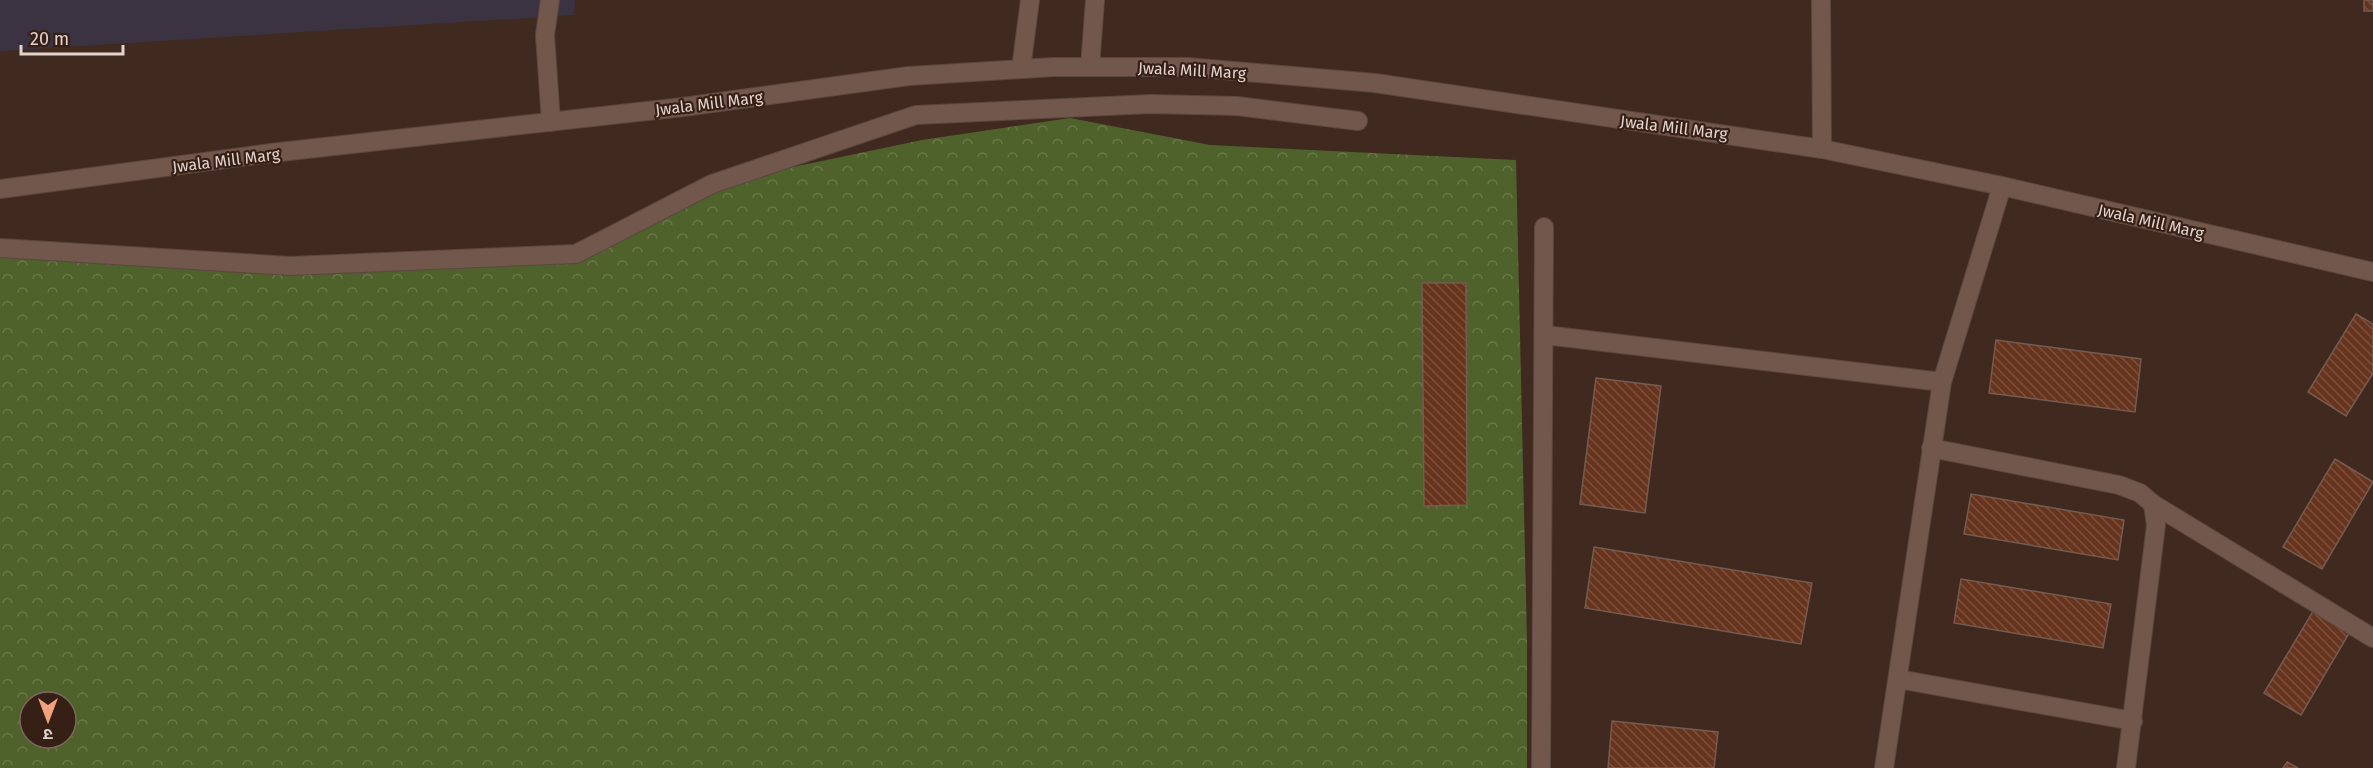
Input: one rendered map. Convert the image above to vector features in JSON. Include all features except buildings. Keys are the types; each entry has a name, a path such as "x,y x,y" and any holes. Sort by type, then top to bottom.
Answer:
{"street":[{"path":"550,0 545,36 551,122"},
{"path":"1021,69 1030,0"},
{"path":"1090,67 1095,0"},
{"path":"1821,0 1822,149"},
{"name":"Jwala Mill Marg","path":"0,189 271,153 683,107 909,76 1021,69 1187,67 1375,83 1822,149 2002,186 2373,272"},
{"path":"0,248 290,266 576,254 712,184 916,115 1151,104 1237,106 1358,121"},
{"path":"1884,768 1942,382 2002,186"},
{"path":"1541,768 1544,227"},
{"path":"1545,335 1942,382"},
{"path":"1931,448 2119,485 2140,493 2153,504 2373,638"},
{"path":"2126,768 2156,525 2153,504"},
{"path":"1898,679 2133,722"}],"shaded area":[{"path":"0,0 575,0 574,15 0,51"}],"green space":[{"path":"1070,118 1210,145 1516,160 1527,641 1527,768 0,768 0,248 290,266 576,254 712,184 922,140"}]}
